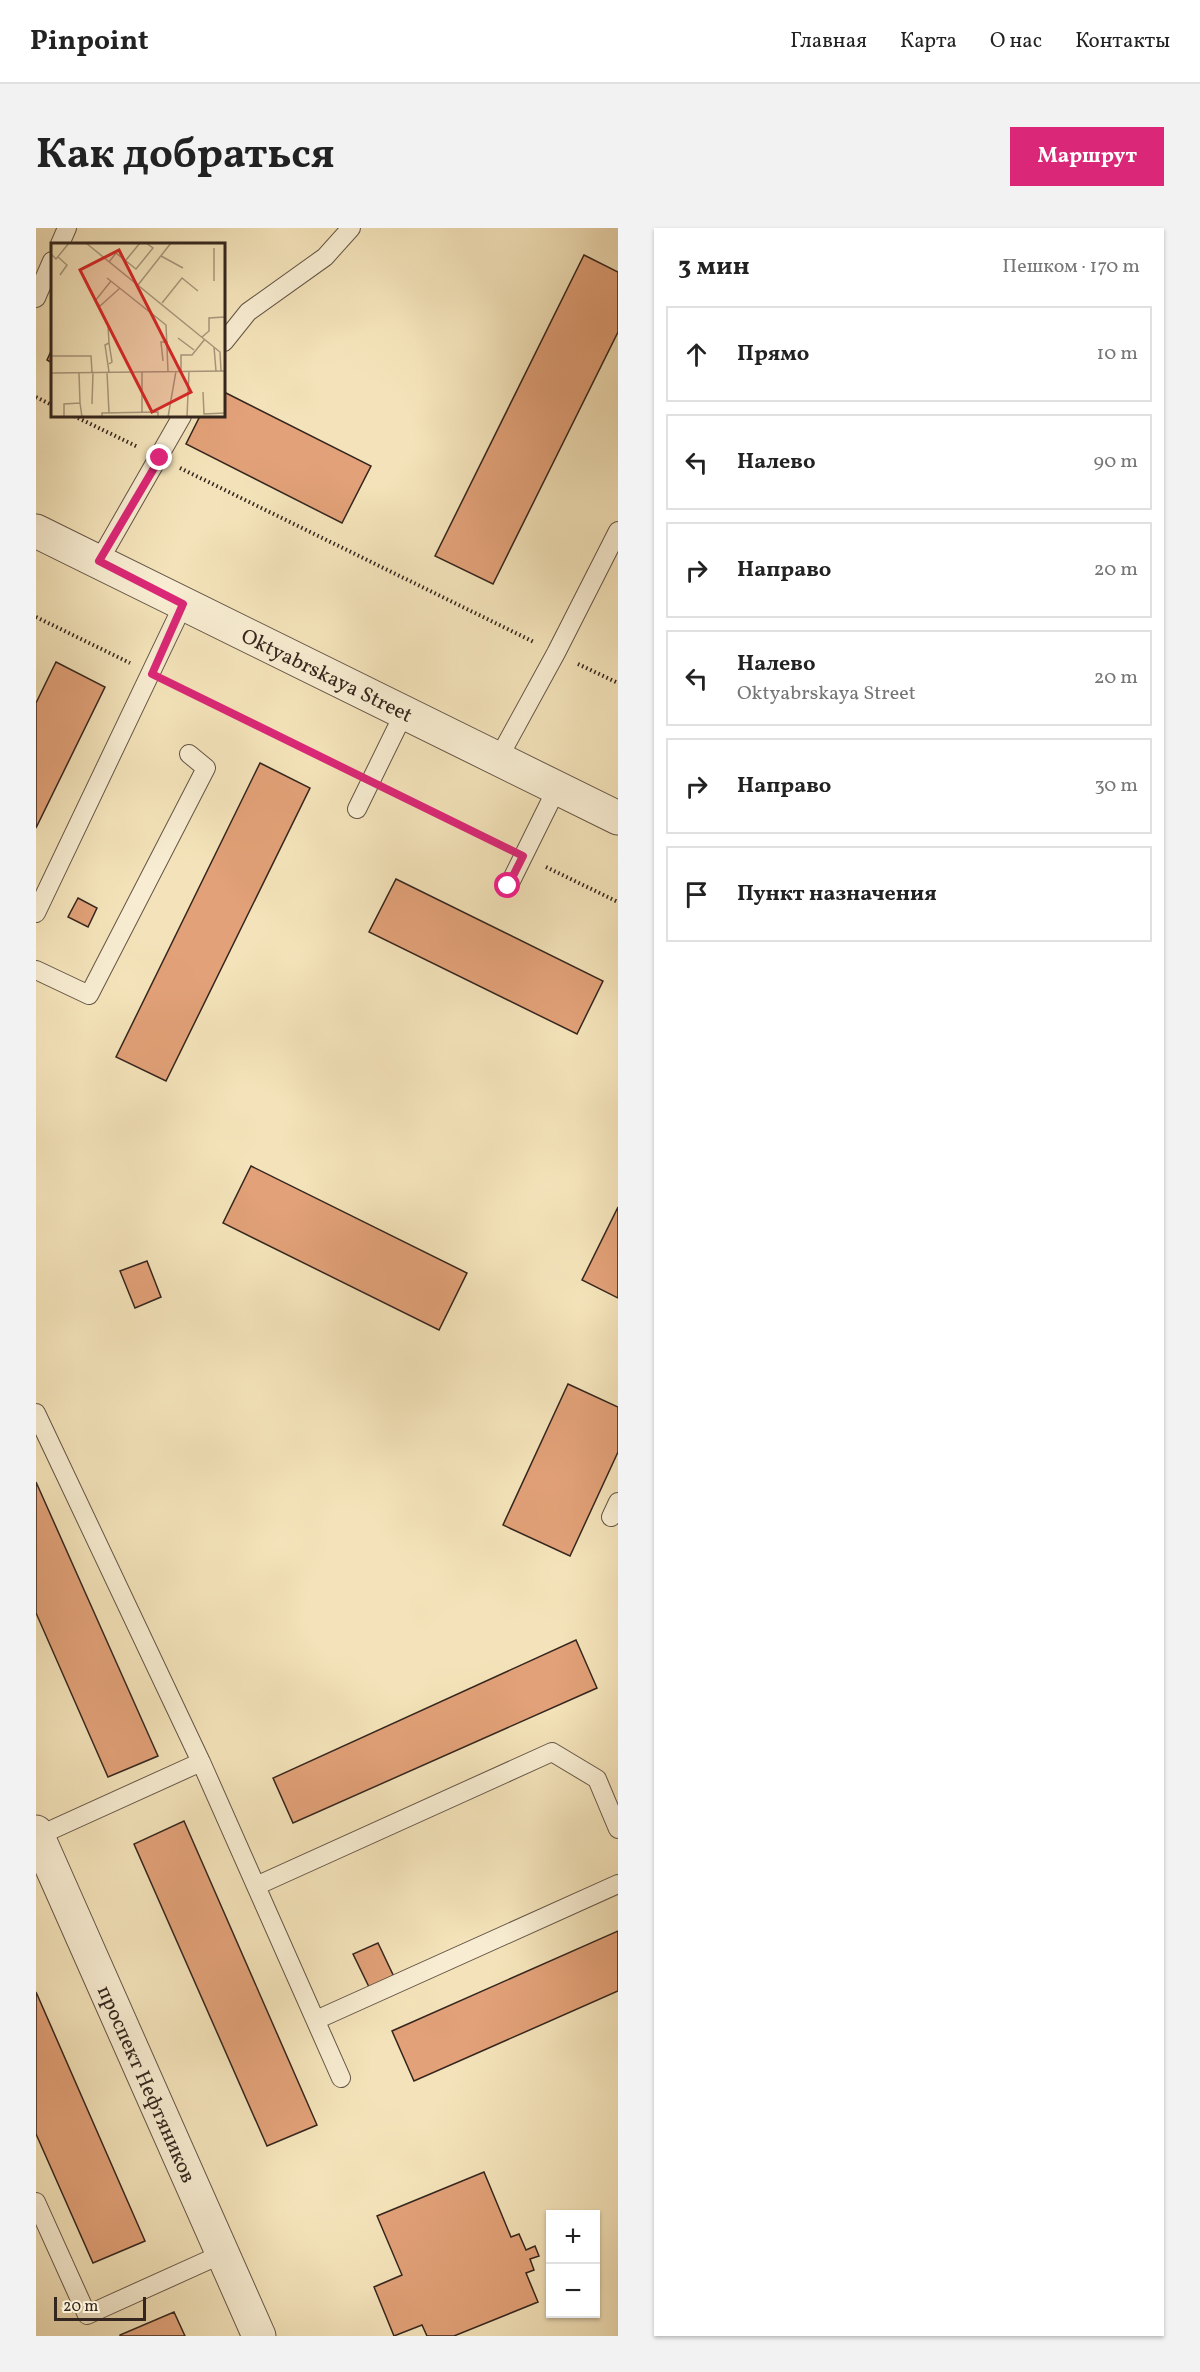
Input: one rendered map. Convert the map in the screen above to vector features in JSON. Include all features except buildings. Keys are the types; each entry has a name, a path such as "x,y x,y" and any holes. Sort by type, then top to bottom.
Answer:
{"street":[{"name":"Oktyabrskaya Street","path":"36,532 618,818"},
{"name":"проспект Нефтяников","path":"37,1834 259,2336"}],"lane":[{"path":"60,243 67,228"},
{"path":"225,341 249,312 325,257 351,228"},
{"path":"36,298 51,263"},
{"path":"99,561 181,417"},
{"path":"498,759 556,653 618,531"},
{"path":"36,914 152,674 183,604"},
{"path":"357,809 404,713"},
{"path":"36,970 89,995 206,768 189,754"},
{"path":"508,886 557,788"},
{"path":"36,1413 201,1762 341,2078"},
{"path":"256,1886 552,1752 597,1779 618,1829"},
{"path":"37,1834 201,1762"},
{"path":"316,2020 618,1884"},
{"path":"36,2202 87,2315 222,2254"}],"path":[{"path":"36,397 51,404"},
{"path":"76,417 618,683"},
{"path":"36,617 618,902"}],"route":[{"path":"160,458 99,561 183,604 152,674 523,856 508,886"}]}
